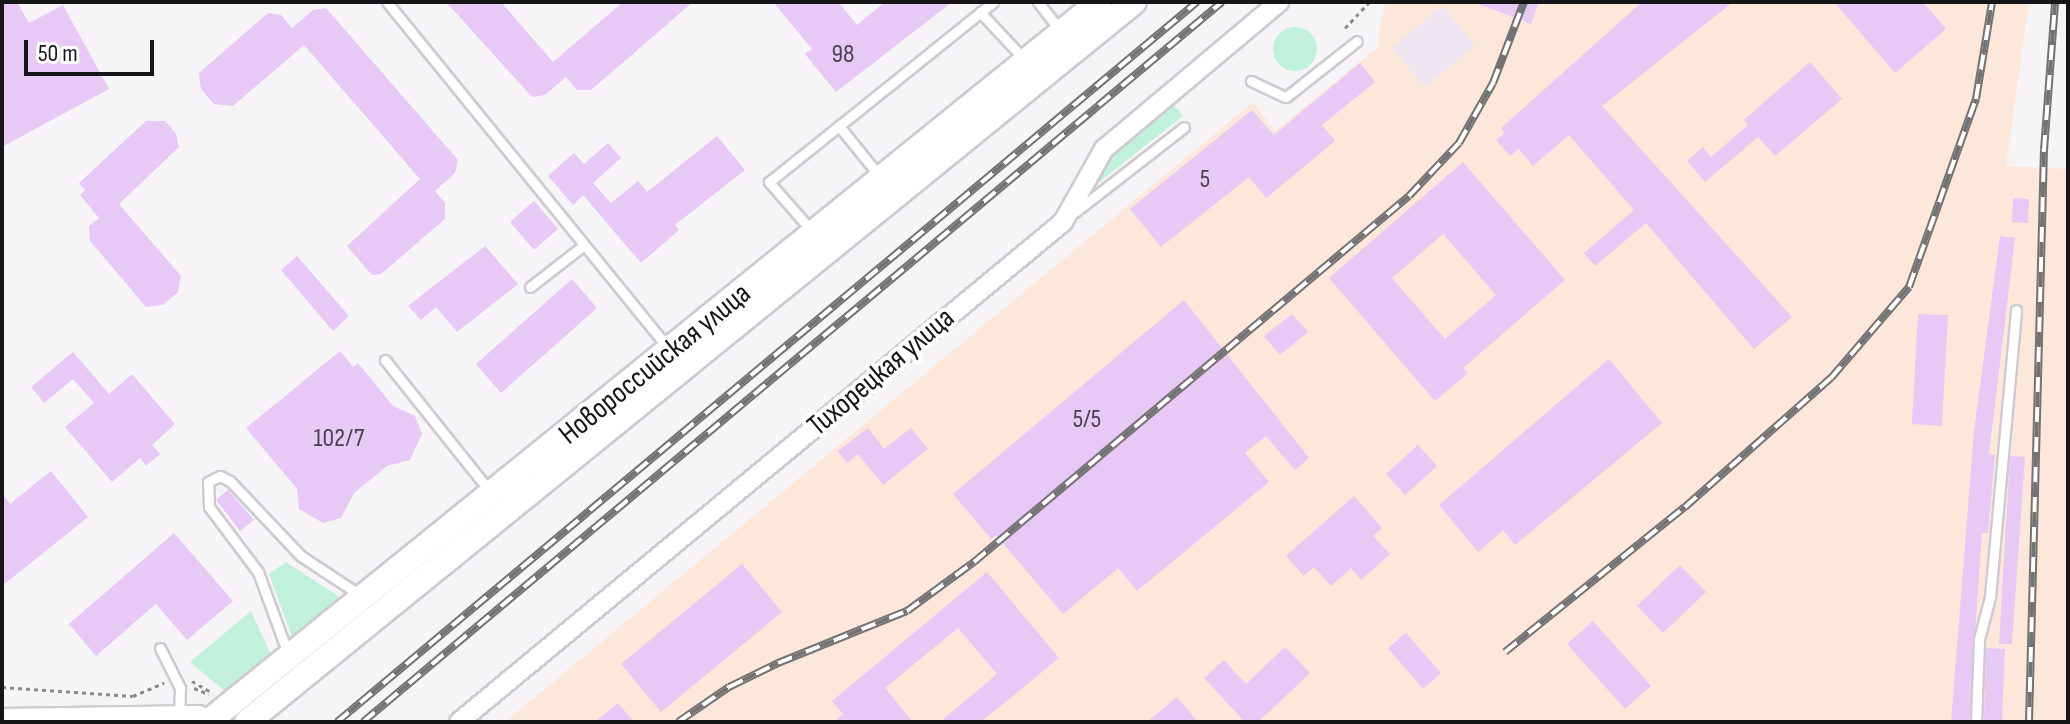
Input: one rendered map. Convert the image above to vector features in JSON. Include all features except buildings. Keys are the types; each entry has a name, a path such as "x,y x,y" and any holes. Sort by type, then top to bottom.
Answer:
{"main road":[{"name":"Новороссийская улица","path":"247,722 888,186 1026,61 1099,2"},
{"name":"Новороссийская улица","path":"211,721 493,496 678,360 814,233 888,186 1134,2"}],"street":[{"name":"Тихорецкая улица","path":"459,722 1063,222 1104,149 1279,2"},
{"path":"2,720 61,722 134,712 211,721"}],"lane":[{"path":"387,2 678,360"},
{"path":"814,233 769,182 993,2"},
{"path":"1038,2 1062,33"},
{"path":"980,12 1026,61"},
{"path":"1251,81 1286,97 1357,41"},
{"path":"839,126 888,186"},
{"path":"1063,222 1184,127"},
{"path":"530,287 584,245"},
{"path":"1976,722 1979,639 1990,597 2016,310"},
{"path":"385,360 493,496"},
{"path":"290,661 258,572 209,507 208,482 220,476 250,502 301,556 365,599"},
{"path":"160,648 180,688 178,719"}],"path":[{"path":"1345,28 1369,2"},
{"path":"2,687 134,712"}],"shaded area":[{"path":"1385,2 2029,2 2006,166 2068,169 2068,722 505,722 1253,102 1275,131 1377,48"},
{"path":"1442,6 1475,45 1425,87 1392,48"}],"green space":[{"path":"1295,27 1311,33 1317,49 1311,65 1295,71 1279,65 1273,49 1279,33"},
{"path":"1174,105 1183,116 1098,183 1106,160"},
{"path":"286,562 349,603 295,645 269,574"},
{"path":"251,611 274,662 231,696 190,662"}],"railway":[{"path":"337,722 1197,2"},
{"path":"363,722 1222,2"},
{"path":"678,722 729,687 778,663 907,611 974,562 1409,196 1459,143 1493,83 1524,2"},
{"path":"1505,652 1685,507 1831,378 1909,287 1976,99 1992,2"},
{"path":"2029,722 2044,150 2055,2"}]}
